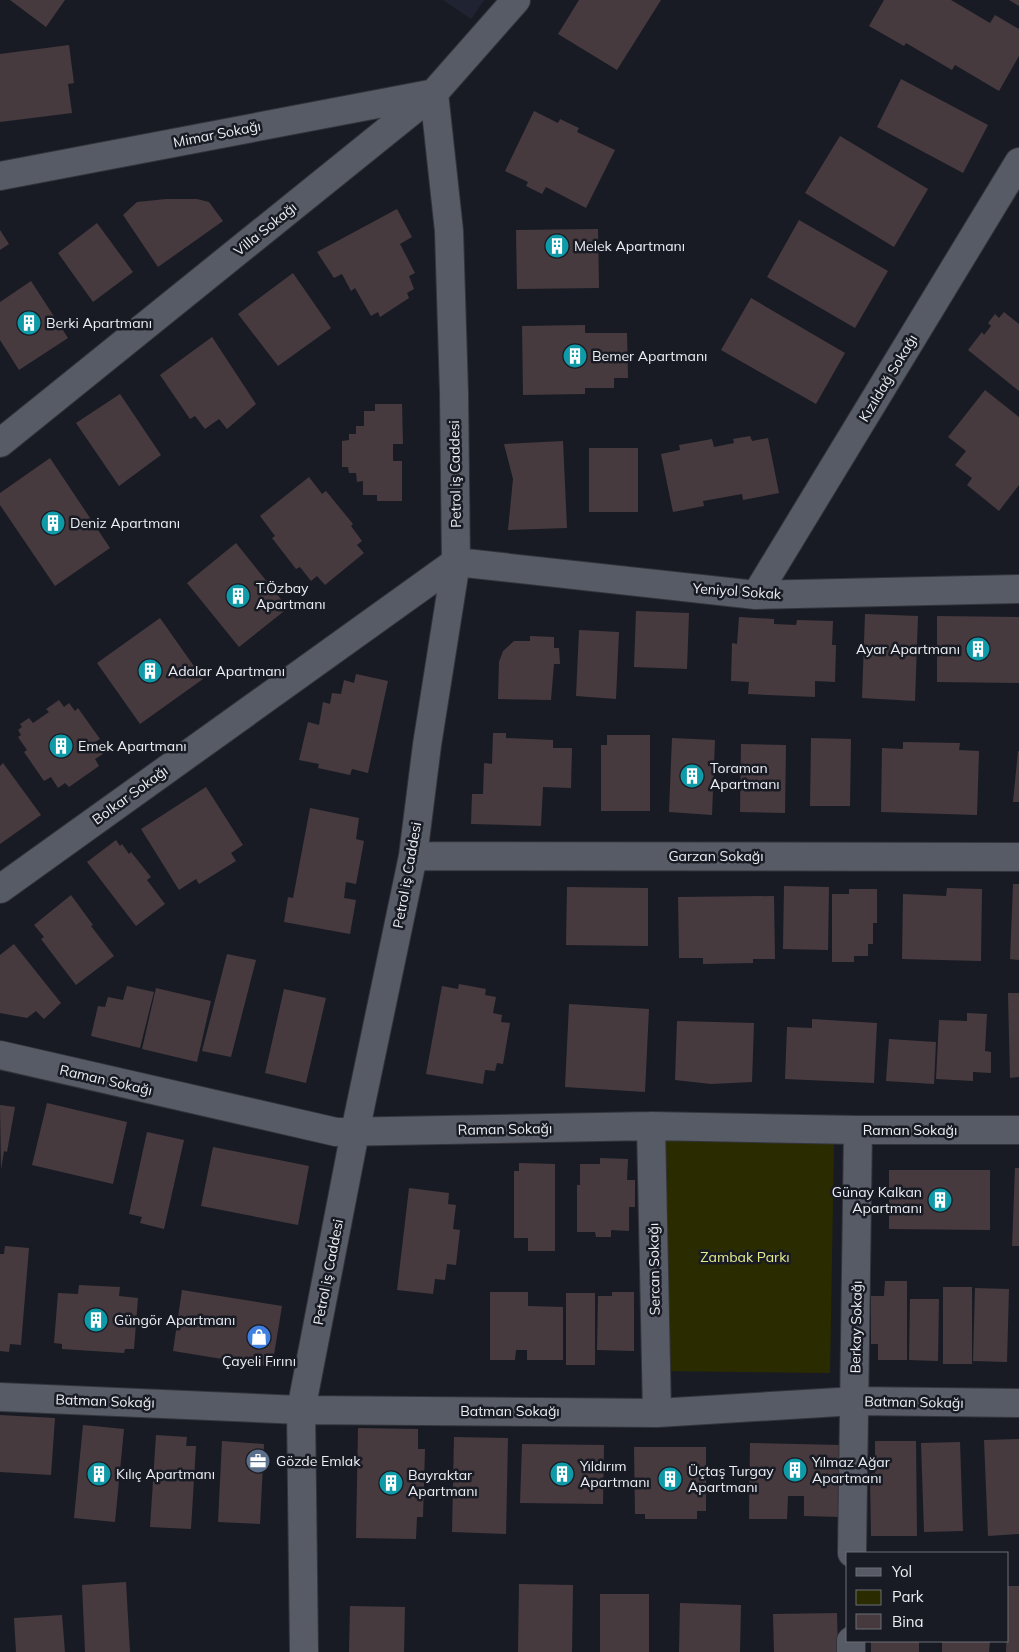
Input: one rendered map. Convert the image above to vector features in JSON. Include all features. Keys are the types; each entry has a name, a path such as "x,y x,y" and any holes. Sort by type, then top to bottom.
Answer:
{"street":[{"name":"Villa Sokağı","path":"0,443 434,93 516,0"},
{"name":"Mimar Sokağı","path":"0,176 434,93"},
{"name":"Petrol iş Caddesi","path":"304,1652 301,1410 355,1132 412,856 427,745 456,562 454,393 448,231 434,93"},
{"name":"Kızıldağ Sokağı","path":"756,595 1019,162"},
{"name":"Yeniyol Sokak","path":"456,562 756,595 1019,589"},
{"name":"Bolkar Sokağı","path":"0,889 456,562"},
{"name":"Garzan Sokağı","path":"412,856 1019,857"},
{"name":"Raman Sokağı","path":"0,1055 336,1132 651,1126 858,1130 1019,1130"},
{"name":"Sercan Sokağı","path":"651,1126 657,1413"},
{"name":"Berkay Sokağı","path":"852,1552 858,1130"},
{"name":"Batman Sokağı","path":"0,1397 301,1410 657,1413 855,1401 1019,1403"}],"shaded area":[{"path":"443,0 484,0 471,19"}],"green space":[{"name":"Zambak Parkı","path":"657,1140 834,1143 830,1373 659,1371"}],"building":[{"path":"10,0 65,0 46,27"},
{"path":"579,0 661,0 617,70 558,34"},
{"path":"884,0 951,0 990,23 995,15 1019,29 1019,56 999,91 955,65 952,70 906,43 904,46 869,26"},
{"path":"1009,0 1019,0 1019,6"},
{"path":"69,45 74,83 68,84 72,113 0,122 0,54"},
{"path":"901,79 988,125 963,173 877,127"},
{"path":"534,111 558,123 560,119 579,128 577,132 615,150 586,208 546,187 542,194 526,186 528,182 505,171"},
{"path":"840,136 928,189 894,247 805,193"},
{"path":"166,199 197,199 209,202 223,221 158,267 123,215 137,202"},
{"path":"397,209 412,237 400,244 415,273 409,276 414,289 407,293 409,298 380,317 378,312 371,316 355,288 351,291 342,274 334,278 317,252"},
{"path":"799,220 888,271 855,328 767,277"},
{"path":"97,223 133,272 93,302 58,253"},
{"name":"Melek Apartmanı","path":"598,229 599,288 517,289 516,230"},
{"path":"0,230 9,244 0,250"},
{"path":"293,273 331,328 278,366 238,314"},
{"name":"Berki Apartmanı","path":"31,281 68,338 19,370 0,340 0,302"},
{"path":"751,298 845,353 816,404 721,350"},
{"path":"1004,312 1019,324 1019,391 968,350 982,332 984,335 991,326 988,323 995,314 999,318"},
{"name":"Bemer Apartmanı","path":"585,325 585,333 627,333 628,378 614,378 614,388 585,388 585,394 523,395 522,326"},
{"path":"212,337 256,404 227,429 219,419 205,429 195,416 190,419 160,375"},
{"path":"985,390 1019,417 1019,485 999,511 967,485 972,478 955,465 966,451 948,437"},
{"path":"120,394 161,455 119,486 76,423"},
{"path":"375,404 402,404 403,444 393,444 393,461 402,461 402,501 377,501 377,495 363,495 363,481 357,482 356,473 349,473 348,467 342,467 342,441 349,440 349,434 356,434 356,426 364,426 364,411 375,411"},
{"path":"750,436 752,441 768,438 779,493 743,500 742,494 703,501 704,506 673,512 661,454 680,450 679,445 712,439 714,447 734,443 733,439"},
{"path":"563,441 567,528 508,530 513,479 504,444"},
{"path":"589,448 638,448 638,512 589,512"},
{"name":"Deniz Apartmanı","path":"50,458 110,548 55,586 0,505 0,493"},
{"path":"309,477 322,494 326,491 353,524 351,526 362,541 357,545 364,553 325,585 317,576 311,581 300,567 296,569 272,538 275,536 260,516"},
{"name":"T.Özbay Apartmanı","path":"236,543 288,608 239,647 187,583"},
{"path":"636,611 689,613 687,669 634,667"},
{"path":"865,614 918,616 915,701 862,698"},
{"name":"Ayar Apartmanı","path":"937,616 1019,617 1019,683 937,682"},
{"path":"739,617 774,619 774,624 796,625 797,620 833,621 832,645 836,645 835,682 815,681 815,697 748,694 749,682 731,681 732,643 737,644"},
{"name":"Adalar Apartmanı","path":"160,618 203,679 140,724 97,663"},
{"path":"579,630 619,632 616,699 576,696"},
{"path":"530,636 554,637 554,648 559,648 560,664 554,664 551,700 498,699 499,662 503,651 514,641 530,641"},
{"path":"356,674 388,681 368,773 352,769 350,775 318,768 319,764 299,760 308,722 319,725 323,702 330,704 332,693 341,694 344,680 354,683"},
{"name":"Emek Apartmanı","path":"59,700 64,707 69,703 75,711 78,708 100,739 95,742 103,754 95,759 99,766 69,787 65,783 58,788 51,777 44,781 24,752 27,750 18,737 21,735 18,730 22,727 20,724 29,718 33,723 49,712 46,709"},
{"path":"493,733 506,733 506,738 553,740 553,748 572,748 571,788 543,787 541,826 471,824 472,794 483,794 484,763 492,764"},
{"path":"607,735 650,735 650,811 601,811 601,745 607,745"},
{"name":"Toraman Apartmanı","path":"672,738 715,740 712,815 669,812"},
{"path":"811,738 851,739 850,806 810,806"},
{"path":"903,742 960,743 959,750 979,751 977,815 881,812 882,748 903,749"},
{"path":"741,744 786,745 785,813 740,812"},
{"path":"1018,751 1019,802 1013,802"},
{"path":"3,763 41,815 0,844 0,766"},
{"path":"206,787 243,845 231,853 236,861 199,884 196,879 179,890 141,829"},
{"path":"310,808 359,818 356,839 364,841 356,884 346,882 344,898 356,900 350,934 284,922 288,897 293,898"},
{"path":"116,840 120,846 122,844 129,854 131,852 151,877 147,880 165,904 136,926 87,862"},
{"path":"1013,884 1019,884 1019,960 1010,959"},
{"path":"784,886 829,887 828,950 783,949"},
{"path":"567,887 648,888 648,946 566,945"},
{"path":"947,888 982,889 981,961 902,959 903,894 946,896"},
{"path":"849,889 877,889 877,923 873,923 873,944 868,944 868,956 854,956 854,962 832,962 832,894 849,894"},
{"path":"71,895 93,925 91,926 114,956 76,985 41,939 44,937 34,925"},
{"path":"774,896 775,959 753,959 753,963 703,964 703,958 679,958 678,897"},
{"path":"14,944 61,1003 44,1019 36,1011 27,1018 0,1013 0,955"},
{"path":"227,954 256,960 231,1057 202,1051"},
{"path":"459,984 486,989 485,995 496,997 493,1013 502,1015 501,1022 510,1023 503,1064 497,1063 495,1071 485,1070 483,1084 426,1074 442,986 458,989"},
{"path":"127,986 154,992 140,1048 91,1036 98,1006 105,1007 108,997 123,1000"},
{"path":"156,988 211,1001 197,1062 142,1049"},
{"path":"284,989 326,998 306,1083 265,1073"},
{"path":"1008,993 1019,993 1019,1077 1010,1078"},
{"path":"569,1004 649,1009 645,1092 565,1087"},
{"path":"967,1013 987,1014 985,1051 991,1052 991,1073 973,1072 973,1081 936,1079 939,1020 967,1021"},
{"path":"812,1019 877,1023 874,1083 785,1079 787,1027 812,1028"},
{"path":"677,1021 754,1023 752,1082 711,1084 675,1080"},
{"path":"889,1039 936,1042 934,1084 886,1081"},
{"path":"47,1103 127,1122 113,1184 32,1165"},
{"path":"0,1105 15,1107 7,1152 4,1151 1,1170"},
{"path":"147,1132 184,1140 164,1229 140,1223 142,1217 129,1214"},
{"path":"213,1147 309,1166 298,1225 201,1206"},
{"path":"600,1158 628,1159 627,1180 635,1180 635,1207 629,1207 629,1231 611,1230 611,1237 596,1237 595,1232 577,1232 577,1185 580,1185 580,1164 600,1164"},
{"path":"519,1163 555,1164 555,1251 528,1251 528,1238 514,1238 514,1171 519,1171"},
{"path":"1015,1168 1019,1168 1019,1246 1012,1246"},
{"name":"Günay Kalkan Apartmanı","path":"889,1170 990,1170 990,1230 889,1229"},
{"path":"409,1188 449,1193 448,1204 456,1205 453,1229 460,1230 456,1265 447,1264 445,1280 435,1279 433,1294 397,1290"},
{"path":"5,1246 29,1248 21,1345 10,1344 9,1352 0,1351 0,1254 4,1254"},
{"path":"885,1281 907,1281 907,1360 878,1360 878,1344 871,1344 871,1296 884,1296"},
{"name":"Güngör Apartmanı","path":"79,1285 120,1287 119,1296 138,1298 134,1349 125,1349 124,1353 62,1349 62,1344 54,1343 58,1293 78,1294"},
{"path":"943,1287 972,1287 972,1364 943,1364"},
{"path":"975,1288 1009,1289 1007,1362 973,1361"},
{"path":"182,1290 282,1306 272,1367 173,1351"},
{"path":"490,1292 528,1292 528,1306 563,1307 563,1360 527,1360 527,1350 516,1350 515,1360 490,1360"},
{"path":"612,1292 634,1292 634,1351 597,1350 598,1296 612,1296"},
{"path":"566,1293 595,1293 595,1365 566,1365"},
{"path":"910,1299 939,1299 938,1361 909,1360"},
{"path":"0,1415 55,1418 51,1475 0,1472"},
{"name":"Kılıç Apartmanı","path":"83,1425 124,1429 115,1522 74,1518"},
{"name":"Bayraktar Apartmanı","path":"358,1428 418,1429 418,1449 425,1449 423,1517 417,1517 416,1539 356,1538"},
{"path":"156,1435 187,1437 186,1446 196,1446 191,1529 150,1527"},
{"path":"454,1437 508,1438 506,1534 452,1532"},
{"path":"1019,1439 1019,1534 988,1536 984,1440"},
{"path":"222,1441 264,1444 260,1524 218,1522"},
{"path":"875,1441 916,1441 917,1536 871,1536 870,1474 875,1473"},
{"path":"960,1442 963,1531 924,1532 921,1443"},
{"name":"Yılmaz Ağar Apartmanı","path":"750,1443 841,1445 840,1517 804,1516 804,1496 788,1496 787,1519 749,1519"},
{"name":"Yıldırım Apartmanı","path":"522,1444 604,1445 603,1504 520,1503"},
{"name":"Üçtaş Turgay Apartmanı","path":"634,1447 706,1447 706,1511 697,1511 697,1519 645,1519 645,1514 635,1514"},
{"path":"126,1582 130,1652 85,1652 82,1585"},
{"path":"519,1584 573,1585 572,1652 518,1652"},
{"path":"1009,1586 1019,1586 1019,1652 1006,1652 1006,1642 1009,1642"},
{"path":"600,1594 649,1594 649,1652 600,1652"},
{"path":"680,1603 741,1605 740,1652 679,1652"},
{"path":"350,1606 405,1607 404,1652 349,1652"},
{"path":"837,1613 838,1652 774,1652 773,1614"},
{"path":"62,1615 65,1652 16,1652 14,1618"},
{"path":"871,1642 919,1642 919,1652 871,1652"},
{"path":"942,1642 990,1642 989,1652 942,1652"}],"place":[{"name":"Melek Apartmanı","path":"557,246"},
{"name":"Berki Apartmanı","path":"29,323"},
{"name":"Bemer Apartmanı","path":"575,356"},
{"name":"Deniz Apartmanı","path":"53,523"},
{"name":"T.Özbay Apartmanı","path":"238,596"},
{"name":"Ayar Apartmanı","path":"978,649"},
{"name":"Adalar Apartmanı","path":"150,671"},
{"name":"Emek Apartmanı","path":"61,746"},
{"name":"Toraman Apartmanı","path":"692,776"},
{"name":"Günay Kalkan Apartmanı","path":"940,1200"},
{"name":"Güngör Apartmanı","path":"96,1320"},
{"name":"Çayeli Fırını","path":"259,1337"},
{"name":"Gözde Emlak","path":"258,1461"},
{"name":"Yılmaz Ağar Apartmanı","path":"795,1470"},
{"name":"Kılıç Apartmanı","path":"99,1474"},
{"name":"Yıldırım Apartmanı","path":"562,1474"},
{"name":"Üçtaş Turgay Apartmanı","path":"670,1479"},
{"name":"Bayraktar Apartmanı","path":"391,1483"}]}
